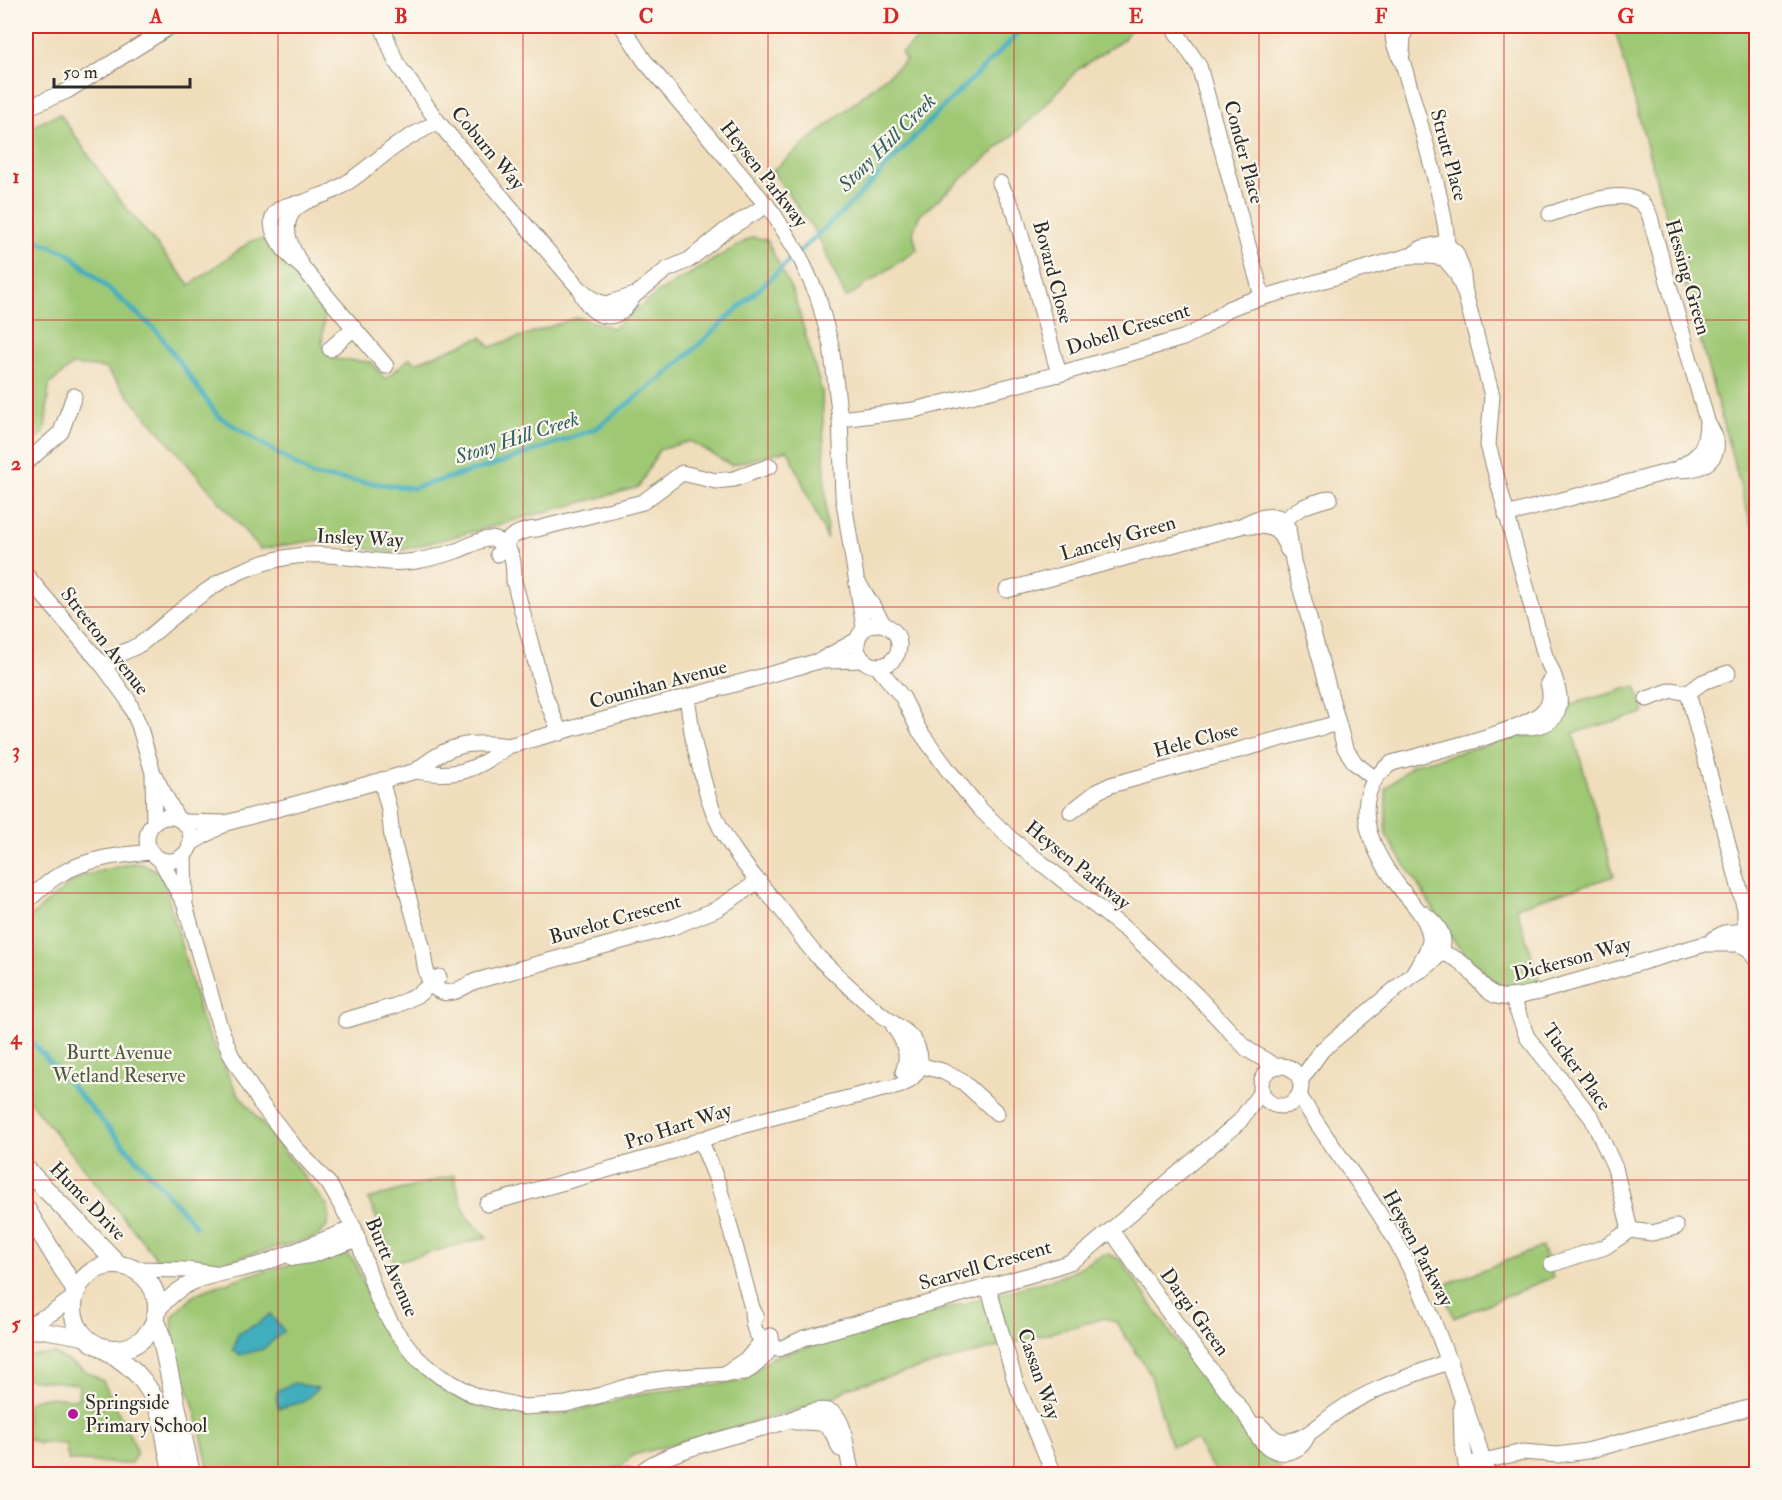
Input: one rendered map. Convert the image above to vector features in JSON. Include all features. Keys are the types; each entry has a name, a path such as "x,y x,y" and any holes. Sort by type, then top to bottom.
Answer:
{"street":[{"path":"26,108 68,91 171,26"},
{"name":"Coburn Way","path":"382,26 396,62 433,115 578,287 594,300 606,304 635,295 666,270 689,260 763,200"},
{"name":"Heysen Parkway","path":"622,26 644,60 763,200 784,230 818,297 831,345 839,415 843,496 857,582 861,634"},
{"path":"905,26 917,26"},
{"name":"Conder Place","path":"1172,26 1199,66 1262,296"},
{"name":"Strutt Place","path":"1394,26 1392,34 1395,48 1403,63"},
{"name":"Strutt Place","path":"1408,26 1401,43 1403,63 1442,211 1446,252"},
{"path":"386,366 303,268 291,245 286,228 295,208 352,181 433,115"},
{"name":"Bovard Close","path":"1000,183 1015,213 1059,374"},
{"name":"Hessing Green","path":"1506,515 1675,470 1698,455 1704,448 1707,421 1645,206 1631,198 1613,196 1550,214"},
{"path":"1290,1097 1322,1050 1412,975 1435,950 1418,910 1379,857 1368,831 1365,811 1368,793 1375,778 1381,770 1392,763 1520,727 1545,711 1550,702 1551,692 1546,674 1545,656 1488,445 1492,396 1465,293 1446,252"},
{"name":"Dobell Crescent","path":"839,415 914,410 1059,374 1183,338 1201,329 1228,309 1262,296 1409,256 1430,256 1446,252"},
{"path":"330,349 354,328"},
{"path":"26,463 61,432 74,396"},
{"path":"556,734 503,549 537,529 643,502 682,473 716,481 734,479 770,466"},
{"path":"1330,498 1303,505 1289,514 1280,526 1293,561 1345,748 1355,763 1375,778"},
{"name":"Lancely Green","path":"1007,590 1241,526 1280,526"},
{"name":"Insley Way","path":"107,672 121,654 139,645 204,591 238,573 267,562 292,557 325,555 397,564 459,550 503,549"},
{"name":"Streeton Avenue","path":"26,575 128,700 139,725 153,773 180,820"},
{"name":"Heysen Parkway","path":"857,582 884,625"},
{"path":"870,625 890,627 898,638 899,645 895,657 890,662 870,663 858,651 861,634 870,625"},
{"name":"Counihan Avenue","path":"187,849 226,823 416,771 434,756 453,747 486,743 508,746 682,700 819,661 861,634"},
{"name":"Heysen Parkway","path":"895,657 903,699"},
{"name":"Counihan Avenue","path":"819,661 870,663"},
{"name":"Heysen Parkway","path":"870,663 903,699 919,730 980,809 1011,839 1135,937 1197,996 1247,1049 1294,1071 1290,1097"},
{"path":"1647,699 1672,690 1688,693 1702,682 1728,673"},
{"path":"1688,693 1745,909 1749,949 1756,960"},
{"path":"682,700 684,721 694,742 719,826 759,881 819,958 913,1039 919,1050 913,1064 942,1071 963,1082 997,1113"},
{"name":"Hele Close","path":"1071,812 1098,791 1110,785 1338,723"},
{"name":"Counihan Avenue","path":"416,771 432,774 467,771 488,762 508,746"},
{"name":"Streeton Avenue","path":"151,828 153,773"},
{"path":"346,1020 395,1006 419,994 435,981 423,949 392,838 381,812 376,782"},
{"path":"26,902 57,875 115,855 156,856 172,860 187,849 190,832 180,820 165,817 115,855"},
{"name":"Counihan Avenue","path":"180,820 226,823"},
{"path":"151,828 148,846 156,856"},
{"name":"Burtt Avenue","path":"185,905 187,849"},
{"name":"Burtt Avenue","path":"156,856 185,905 219,1024 231,1055 261,1104 294,1146 329,1184 356,1234 378,1300 395,1330 418,1359 441,1377 476,1395 525,1407 566,1404 642,1382 727,1372 768,1341"},
{"name":"Buvelot Crescent","path":"435,981 451,983 476,981 673,927 717,909 759,881"},
{"name":"Dickerson Way","path":"1435,950 1459,961 1473,972 1489,992 1498,997 1512,997 1539,992 1705,944 1747,938"},
{"name":"Tucker Place","path":"1512,997 1527,1037 1592,1118 1615,1168 1630,1230"},
{"name":"Heysen Parkway","path":"1247,1049 1262,1085 1264,1098 1290,1097"},
{"path":"1280,1066 1322,1050"},
{"name":"Pro Hart Way","path":"487,1204 673,1151 705,1138 883,1089 913,1064"},
{"name":"Scarvell Crescent","path":"1239,1122 1270,1069 1280,1066"},
{"name":"Heysen Parkway","path":"1290,1097 1319,1129 1358,1180 1393,1236 1418,1285 1450,1361 1485,1467"},
{"name":"Scarvell Crescent","path":"768,1341 800,1336 804,1338 1037,1274 1070,1262 1239,1122 1290,1097"},
{"path":"705,1138 752,1308 768,1341"},
{"name":"Hume Drive","path":"26,1169 126,1267"},
{"path":"26,1209 75,1294 74,1319 79,1329 91,1341 128,1365 145,1382 160,1413 168,1456 174,1474"},
{"path":"1552,1264 1605,1247 1630,1230 1652,1233 1676,1227"},
{"name":"Dargi Green","path":"1111,1230 1189,1341 1247,1417 1260,1425 1271,1437 1281,1441 1308,1434 1336,1412 1363,1396 1450,1361"},
{"path":"26,1326 52,1313 75,1294 83,1279 93,1271 106,1266 187,1270 216,1274 234,1272 356,1234"},
{"path":"126,1267 144,1277 152,1287 156,1299 156,1315 191,1474"},
{"path":"26,1331 46,1330 114,1349 132,1345 150,1329 156,1315 180,1289 216,1274"},
{"name":"Cassan Way","path":"988,1286 1015,1381 1054,1474"},
{"name":"Heysen Parkway","path":"1461,1396 1462,1442 1467,1470"},
{"path":"1467,1470 1485,1467 1523,1452 1558,1455 1587,1451 1756,1406"},
{"path":"611,1474 633,1474 636,1463 648,1458 668,1456 788,1421 816,1421 824,1424 833,1432 850,1470"}],"green space":[{"path":"934,26 1132,26 1124,39 1077,70 1037,114 919,216 913,233 917,250 846,298 817,234 772,171 906,60 901,53"},
{"path":"1614,26 1756,26 1756,522 1751,525"},
{"path":"60,114 118,198 190,285 251,241 262,239 273,244 325,307 322,344 333,359 371,362 385,379 410,358 415,363 482,337 490,347 578,317 613,328 659,292 752,237 767,240 794,295 822,392 827,539 788,450 731,465 690,441 659,450 639,487 392,553 325,539 260,549 105,368 72,365 49,385 45,432 26,448 26,129"},
{"path":"1636,686 1644,713 1573,733 1614,876 1516,907 1540,981 1505,993 1455,943 1386,835 1386,788 1413,765 1546,729 1565,706"},
{"name":"Burtt Avenue Wetland Reserve","path":"132,863 150,867 163,878 202,1021 237,1092 328,1207 327,1225 316,1237 218,1263 157,1259 26,1097 26,921 82,876"},
{"path":"454,1175 468,1218 487,1237 394,1262 368,1199"},
{"path":"1542,1247 1553,1277 1454,1318 1441,1286"},
{"path":"336,1253 347,1255 355,1262 378,1321 394,1347 406,1359 443,1390 474,1405 525,1416 554,1415 582,1410 644,1393 744,1381 772,1357 1053,1279 1070,1273 1101,1255 1108,1254 1121,1260 1194,1367 1284,1474 1216,1474 1196,1440 1171,1446 1150,1373 1116,1322 1105,1318 850,1387 825,1402 634,1455 619,1468 583,1474 210,1474 195,1410 174,1350 173,1316 197,1293 246,1276"},
{"name":"Springside Primary School","path":"55,1354 103,1381 136,1448 136,1454 131,1463 68,1460 66,1444 41,1442 40,1444 26,1438 26,1404 51,1397 78,1399 79,1384 26,1379 26,1355"}],"water":[{"path":"270,1314 284,1331 263,1349 240,1355 233,1350 238,1334 259,1323"},
{"path":"294,1383 318,1388 303,1402 279,1408 276,1398 278,1390"}],"waterway":[{"name":"Stony Hill Creek","path":"26,236 68,253 157,331 218,416 314,476 413,488 500,463 595,429 668,373 852,203 940,110 1026,26"},
{"path":"26,1035 196,1226"}],"place":[{"name":"Springside Primary School","path":"73,1414"}]}
